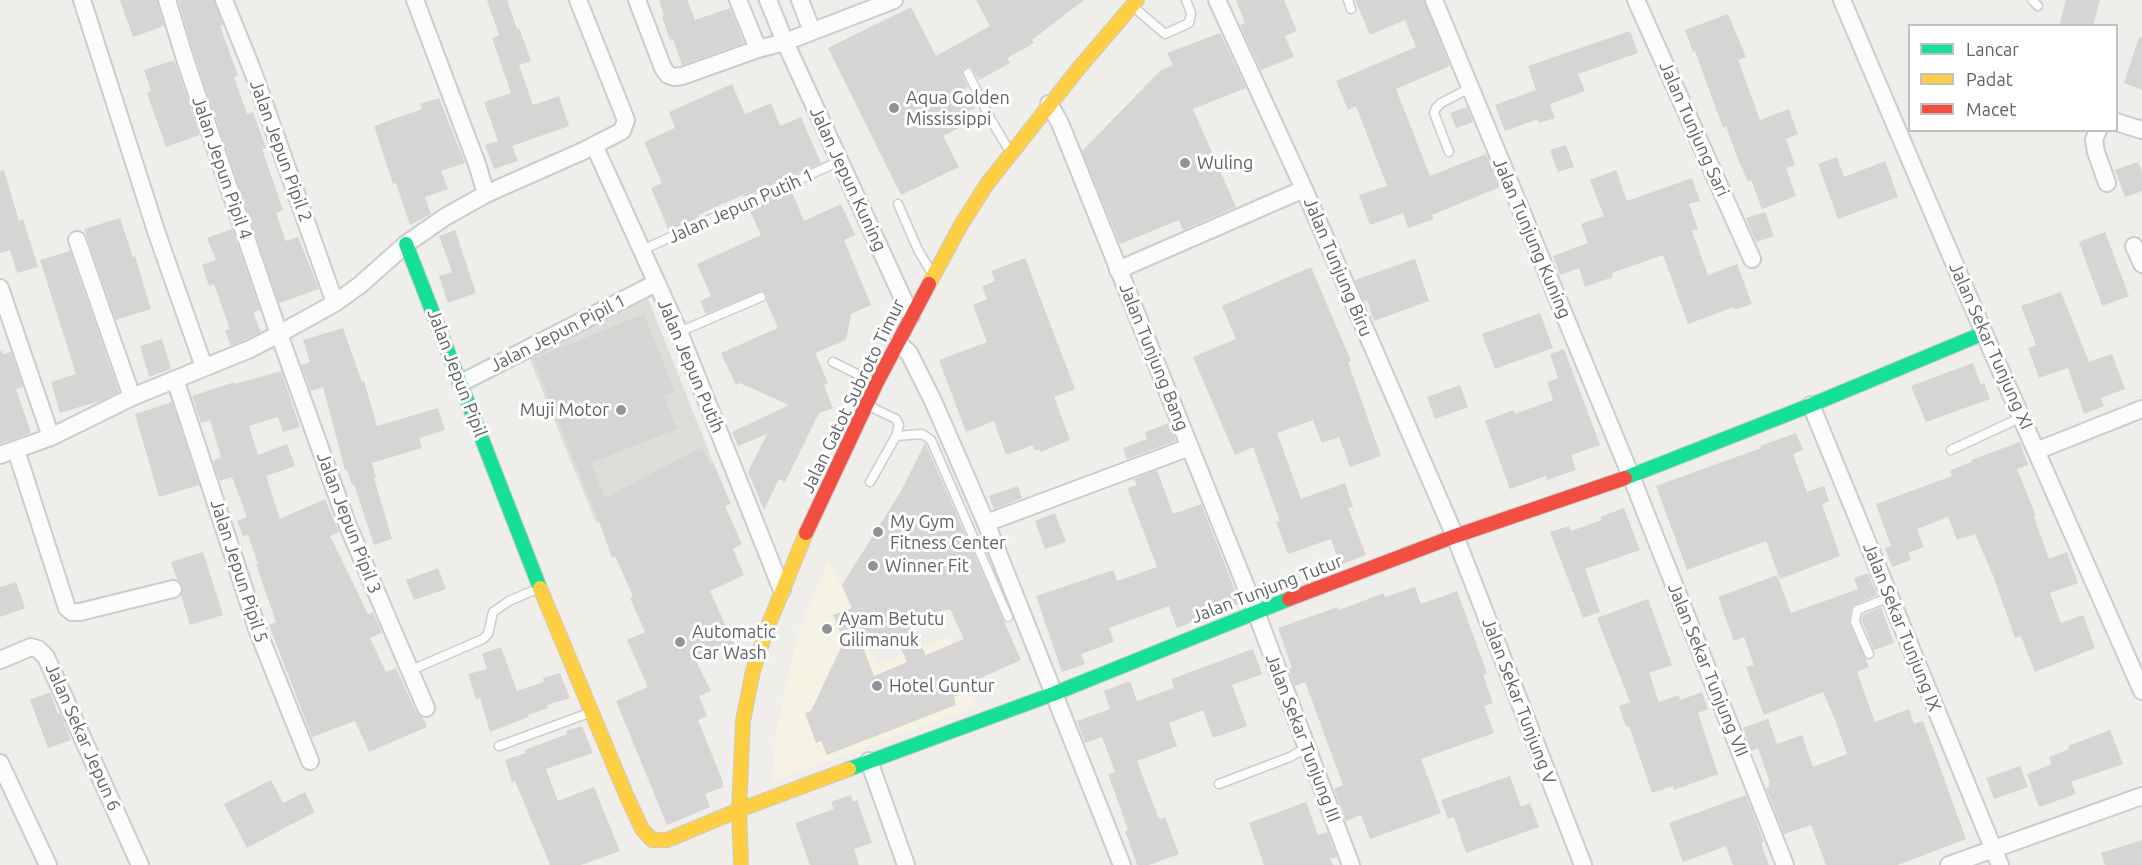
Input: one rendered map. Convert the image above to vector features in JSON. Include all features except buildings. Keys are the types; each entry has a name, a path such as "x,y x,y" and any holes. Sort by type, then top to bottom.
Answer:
{"main road":[{"name":"Jalan Gatot Subroto Timur","path":"741,865 739,810 743,721 753,671 804,537 876,384 961,225 1011,152 1135,3"},
{"name":"Jalan Jepun Pipil","path":"406,244 540,588 642,829 652,840 667,840 739,810"},
{"name":"Jalan Tunjung Tutur","path":"739,810 1053,694 1256,612 1455,536 1631,476 1984,333"}],"street":[{"path":"82,0 157,234 204,367"},
{"name":"Jalan Jepun Pipil 4","path":"167,0 279,334"},
{"name":"Jalan Jepun Pipil 2","path":"224,0 253,72 335,303"},
{"path":"415,0 477,164 486,194"},
{"path":"0,455 51,436 132,397 250,349 279,334 335,303 360,285 406,244 445,217 486,194 622,131 626,120 578,0"},
{"path":"637,0 663,68 671,77 682,76 758,49 785,42 894,0"},
{"path":"738,0 758,49"},
{"name":"Jalan Jepun Kuning","path":"768,0 785,42 911,316"},
{"path":"800,0 812,31"},
{"name":"Jalan Tunjung Biru","path":"1216,0 1305,189 1455,536"},
{"name":"Jalan Tunjung Kuning","path":"1434,0 1631,476"},
{"name":"Jalan Tunjung Sari","path":"1636,0 1752,259"},
{"name":"Jalan Sekar Tunjung XI","path":"1842,0 1984,333 2142,691"},
{"name":"Jalan Tunjung Bang","path":"1049,104 1060,123 1256,612"},
{"path":"2118,123 2142,130"},
{"path":"2097,132 2094,140 2096,152 2108,183"},
{"name":"Jalan Jepun Putih","path":"594,145 679,332 782,590"},
{"path":"1119,270 1305,189"},
{"path":"76,240 132,397"},
{"path":"2134,246 2142,264"},
{"name":"Jalan Jepun Pipil 1","path":"461,383 656,284"},
{"path":"0,288 51,436"},
{"name":"Jalan Jepun Pipil 3","path":"279,334 348,526 426,708"},
{"path":"898,343 909,353 933,401 986,523 1122,865"},
{"name":"Jalan Jepun Pipil 5","path":"175,379 259,634 310,761"},
{"name":"Jalan Sekar Tunjung IX","path":"1811,405 2000,865"},
{"path":"2036,451 2142,409"},
{"path":"986,523 1190,447"},
{"path":"16,450 67,608 72,612 80,612 173,589"},
{"name":"Jalan Sekar Tunjung VII","path":"1631,476 1785,865"},
{"name":"Jalan Sekar Tunjung V","path":"1455,536 1582,865"},
{"name":"Jalan Sekar Tunjung III","path":"1256,612 1351,865"},
{"name":"Jalan Sekar Jepun 6","path":"0,660 31,647 38,649 46,657 140,865"},
{"path":"869,761 906,865"},
{"path":"0,763 48,865"},
{"path":"1949,865 2142,796"}],"lane":[{"path":"1135,3 1165,34 1189,23 1191,14 1186,0"},
{"path":"968,73 990,118 1011,152"},
{"path":"1449,152 1434,113 1442,103 1470,88"},
{"name":"Jalan Jepun Putih 1","path":"642,250 840,161"},
{"path":"898,204 918,250 934,276"},
{"path":"679,332 761,297"},
{"path":"833,362 876,384"},
{"path":"867,405 896,419 899,425 896,436 870,482"},
{"path":"1951,450 2022,417"},
{"path":"896,436 922,434 931,440 1008,617"},
{"path":"409,671 483,639 488,634 493,612 540,588"},
{"path":"1869,654 1855,622 1857,610 1890,597"},
{"path":"499,746 592,712"},
{"path":"1219,784 1290,757 1306,748"}],"shaded area":[{"name":"Muji Motor","path":"648,299 713,462 596,523 529,358"},
{"name":"Hotel Guntur","path":"829,561 876,665 949,637 976,706 772,782 776,734 798,632"}],"traffic: fast":[{"path":"406,244 540,588"},
{"path":"1625,478 1811,405 1984,333"},
{"path":"849,769 1053,694 1289,599"}],"traffic: slow":[{"path":"929,284 961,225 987,184 1079,68 1137,0"},
{"path":"741,865 739,810 743,721 753,671 766,631 806,533"},
{"path":"540,588 627,797 642,829 652,840 667,840 849,769"}],"traffic: jam":[{"path":"806,533 876,384 929,284"},
{"path":"1289,599 1455,536 1625,478"}],"place":[{"name":"Aqua Golden Mississippi","path":"894,108"},
{"name":"Wuling","path":"1185,163"},
{"name":"Muji Motor","path":"621,410"},
{"name":"My Gym Fitness Center","path":"878,532"},
{"name":"Winner Fit","path":"873,566"},
{"name":"Ayam Betutu Gilimanuk","path":"827,629"},
{"name":"Automatic Car Wash","path":"680,642"},
{"name":"Hotel Guntur","path":"877,686"}]}
